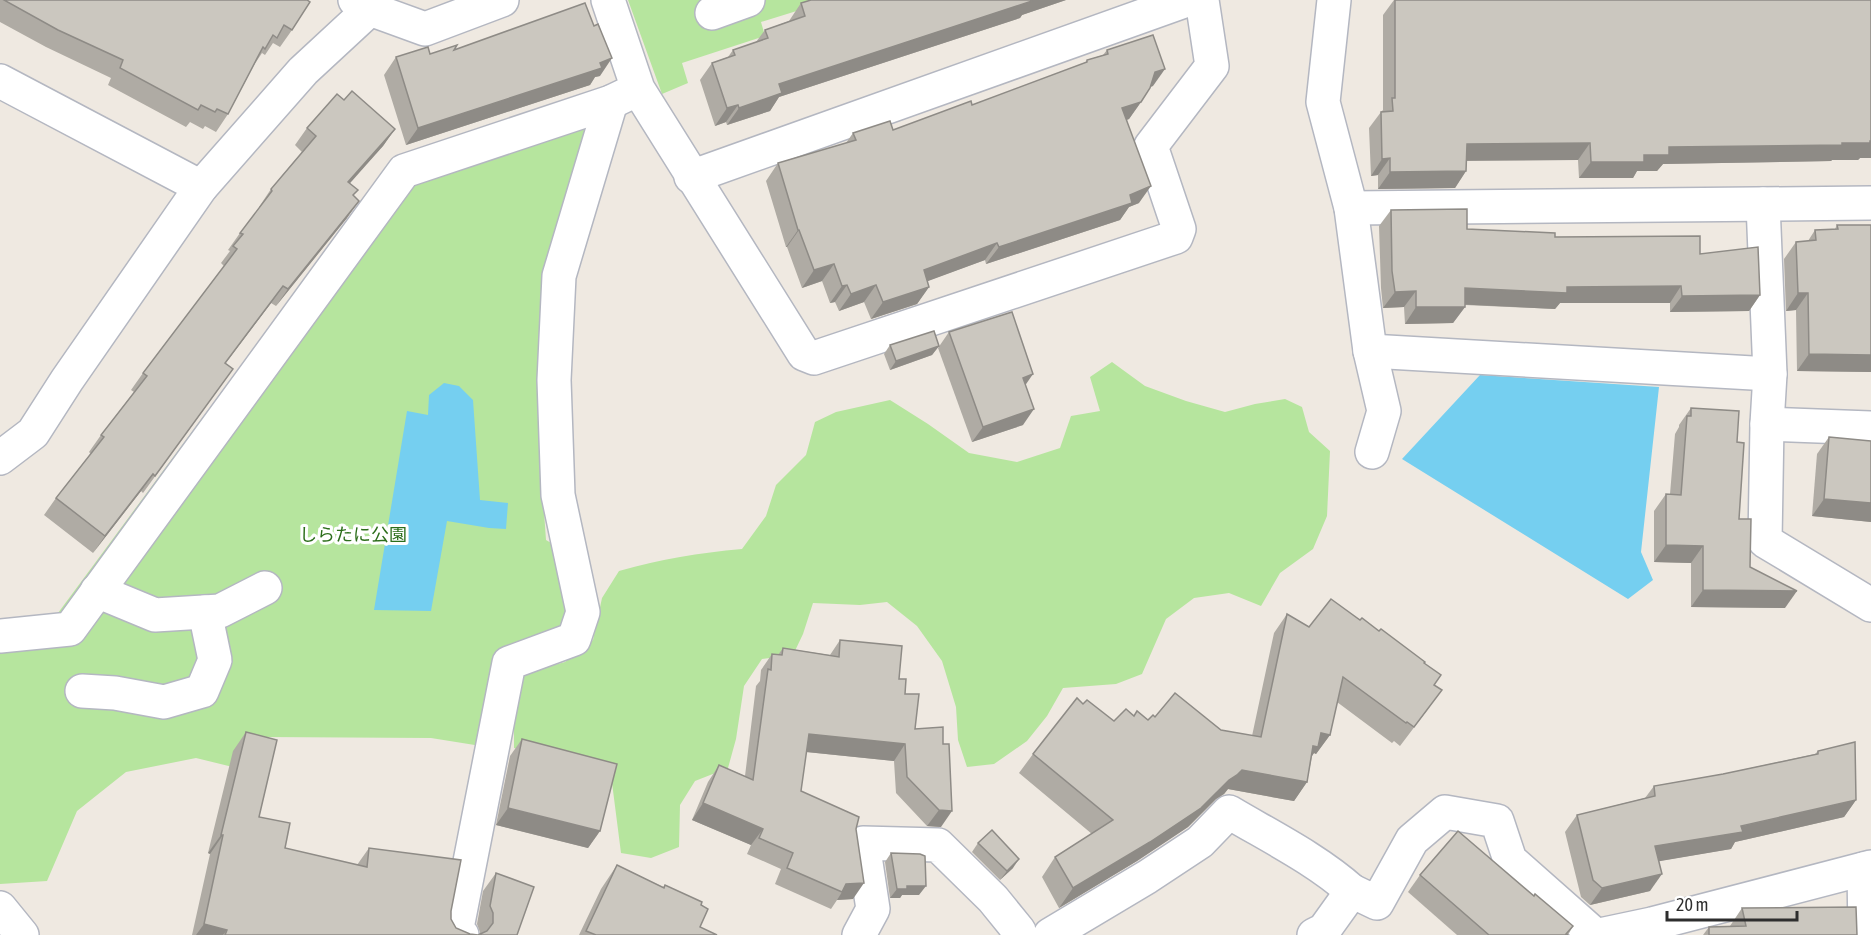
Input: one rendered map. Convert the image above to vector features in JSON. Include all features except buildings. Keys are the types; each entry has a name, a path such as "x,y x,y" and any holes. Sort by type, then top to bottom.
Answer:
{"street":[{"path":"0,458 33,433 201,187 362,4 425,29 502,0"},
{"path":"462,935 456,933 509,663 574,639 582,612 558,495 554,380 559,276 624,96 632,40 608,0"},
{"path":"712,13 748,0"},
{"path":"691,177 1187,0"},
{"path":"624,96 691,177 804,354 814,358 1176,237 1179,229 1151,146 1212,66 1202,0"},
{"path":"1335,0 1323,102 1351,208 1370,351 1384,411 1372,452"},
{"path":"0,81 201,187"},
{"path":"0,636 69,629 404,171 624,96"},
{"path":"1351,208 1871,203"},
{"path":"1763,204 1770,374 1765,541 1871,605"},
{"path":"1370,351 1770,374"},
{"path":"1767,424 1871,428"},
{"path":"97,591 155,615 220,611 265,588"},
{"path":"82,691 115,693 164,702 202,691 215,660 205,612"},
{"path":"859,935 873,909 863,843 938,845 1028,934 1147,877 1200,842 1229,812 1335,875 1352,891 1377,903 1412,840 1445,812 1497,821 1510,860 1595,935"},
{"path":"1600,935 1652,930 1868,868 1866,935"},
{"path":"1314,935 1324,930 1352,891"},
{"path":"0,908 22,935"}],"green space":[{"path":"628,0 832,0 761,22 765,36 682,63 688,83 662,94"},
{"name":"しらたに公園","path":"618,82 593,118 547,273 538,427 546,540 558,547 571,611 567,626 500,656 481,746 431,738 263,737 245,770 196,758 126,772 77,811 47,881 0,884 0,621 58,613 396,156"},
{"path":"1112,362 1145,386 1225,412 1285,399 1302,407 1309,432 1330,451 1327,516 1313,549 1280,573 1261,606 1229,593 1194,598 1166,619 1142,674 1116,684 1063,688 1047,716 1027,741 994,764 967,767 958,740 956,707 942,661 917,626 887,602 860,605 813,603 793,655 762,659 744,686 736,739 728,768 695,781 680,805 679,847 651,858 621,853 611,775 568,760 514,748 514,706 525,673 565,662 593,640 602,598 619,571 680,557 742,549 766,516 776,485 806,455 815,422 836,412 890,400 969,453 1017,462 1060,448 1071,416 1100,411 1090,377"}],"water":[{"path":"1480,375 1659,387 1641,552 1653,580 1628,599 1402,459"},
{"path":"444,383 459,386 473,400 480,500 508,503 506,529 447,521 431,611 374,610 407,411 428,415 429,395"}]}
